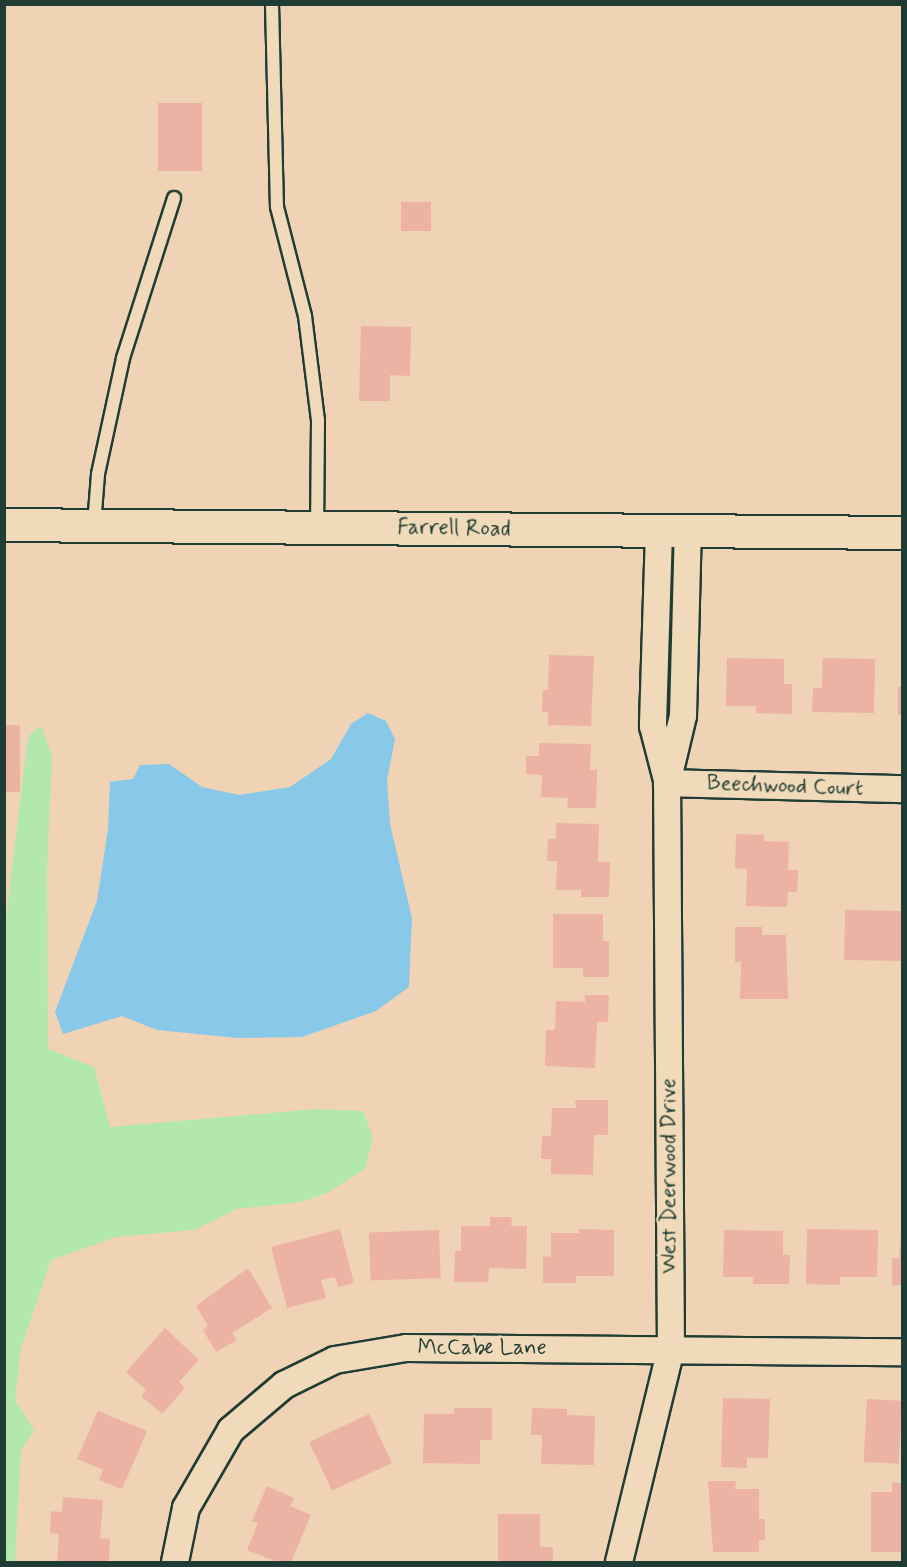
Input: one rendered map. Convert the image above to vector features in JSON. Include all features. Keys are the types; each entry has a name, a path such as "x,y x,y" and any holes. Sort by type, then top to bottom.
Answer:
{"street":[{"name":"Farrell Road","path":"4,525 903,533"},
{"name":"West Deerwood Drive","path":"620,1563 671,1349 668,783 653,726 673,532"},
{"name":"Beechwood Court","path":"668,783 903,789"},
{"name":"McCabe Lane","path":"175,1563 186,1508 231,1431 284,1385 336,1360 406,1348 903,1352"}],"lane":[{"path":"272,4 277,207 305,316 318,420 317,528"},
{"path":"94,526 98,474 123,358 174,198"}],"green space":[{"path":"41,726 52,756 47,872 48,1049 94,1067 110,1127 316,1109 363,1111 373,1137 365,1169 327,1193 301,1202 237,1209 194,1230 116,1237 51,1260 21,1348 15,1400 34,1430 21,1451 15,1562 5,1562 5,926 27,745 30,734"}],"water":[{"path":"368,713 386,721 395,739 387,780 390,824 412,918 409,987 376,1011 302,1037 237,1038 157,1030 122,1016 63,1034 55,1012 97,901 108,829 110,782 133,779 140,765 169,764 202,787 239,795 290,787 331,759 351,724"}],"building":[{"path":"158,103 202,103 202,171 158,171"},
{"path":"401,202 431,202 431,231 401,231"},
{"path":"361,326 411,327 410,376 390,375 390,401 359,401"},
{"path":"549,655 594,656 591,726 548,725 548,712 542,712 543,690 548,690"},
{"path":"727,658 784,659 784,684 792,684 792,714 756,713 756,706 726,706"},
{"path":"823,658 875,659 874,713 812,712 813,688 822,688"},
{"path":"898,687 902,687 902,715 898,715"},
{"path":"4,725 20,725 20,792 4,792"},
{"path":"539,743 591,744 590,770 597,770 596,808 567,808 568,798 541,797 542,775 526,774 526,756 539,756"},
{"path":"556,823 599,824 598,862 610,862 609,897 581,897 581,890 556,890 557,861 547,861 548,839 556,839"},
{"path":"736,834 764,835 764,841 789,842 788,870 798,870 797,892 788,892 787,907 746,906 747,869 735,868"},
{"path":"845,910 902,911 901,961 844,960"},
{"path":"553,914 603,914 603,941 609,941 609,977 583,977 583,968 553,968"},
{"path":"735,927 762,927 762,935 786,935 788,999 740,999 741,962 735,962"},
{"path":"585,995 609,995 608,1022 597,1022 595,1068 545,1066 546,1030 555,1030 556,1001 585,1002"},
{"path":"575,1100 608,1100 608,1135 594,1135 593,1175 551,1174 551,1159 541,1159 542,1136 551,1136 552,1108 576,1108"},
{"path":"490,1217 512,1217 511,1226 527,1226 526,1269 489,1268 488,1282 454,1282 455,1251 461,1251 461,1226 490,1226"},
{"path":"340,1229 354,1283 338,1287 335,1277 321,1280 326,1298 287,1308 271,1247"},
{"path":"579,1229 614,1230 614,1276 576,1276 576,1283 543,1283 543,1256 551,1257 551,1233 579,1233"},
{"path":"807,1229 878,1230 877,1277 840,1277 840,1285 806,1284"},
{"path":"439,1230 441,1278 371,1280 369,1232"},
{"path":"724,1230 783,1231 783,1255 790,1255 789,1284 753,1284 753,1277 723,1277"},
{"path":"900,1233 902,1285 892,1285 892,1258 899,1258"},
{"path":"248,1268 272,1308 232,1333 237,1340 216,1352 203,1330 208,1326 196,1306"},
{"path":"165,1328 199,1360 179,1382 185,1388 162,1414 141,1396 146,1390 126,1372"},
{"path":"723,1398 770,1399 768,1458 747,1458 747,1468 721,1467"},
{"path":"867,1399 902,1401 899,1464 864,1462"},
{"path":"454,1408 492,1408 492,1440 480,1440 480,1464 423,1463 424,1414 454,1414"},
{"path":"532,1408 567,1409 567,1415 595,1416 594,1465 541,1464 542,1435 531,1435"},
{"path":"98,1411 147,1431 122,1489 99,1480 103,1470 77,1459"},
{"path":"369,1414 392,1463 332,1491 309,1442"},
{"path":"708,1481 736,1481 735,1489 759,1489 759,1519 765,1519 765,1540 759,1540 759,1552 713,1552"},
{"path":"892,1483 902,1483 902,1552 871,1552 871,1492 892,1492"},
{"path":"267,1486 294,1498 290,1506 311,1515 291,1562 277,1562 247,1550 258,1523 252,1521"},
{"path":"63,1497 103,1500 100,1538 110,1539 109,1562 57,1562 59,1534 50,1533 51,1511 62,1512"},
{"path":"498,1514 540,1514 540,1547 553,1547 553,1562 498,1562"}]}
